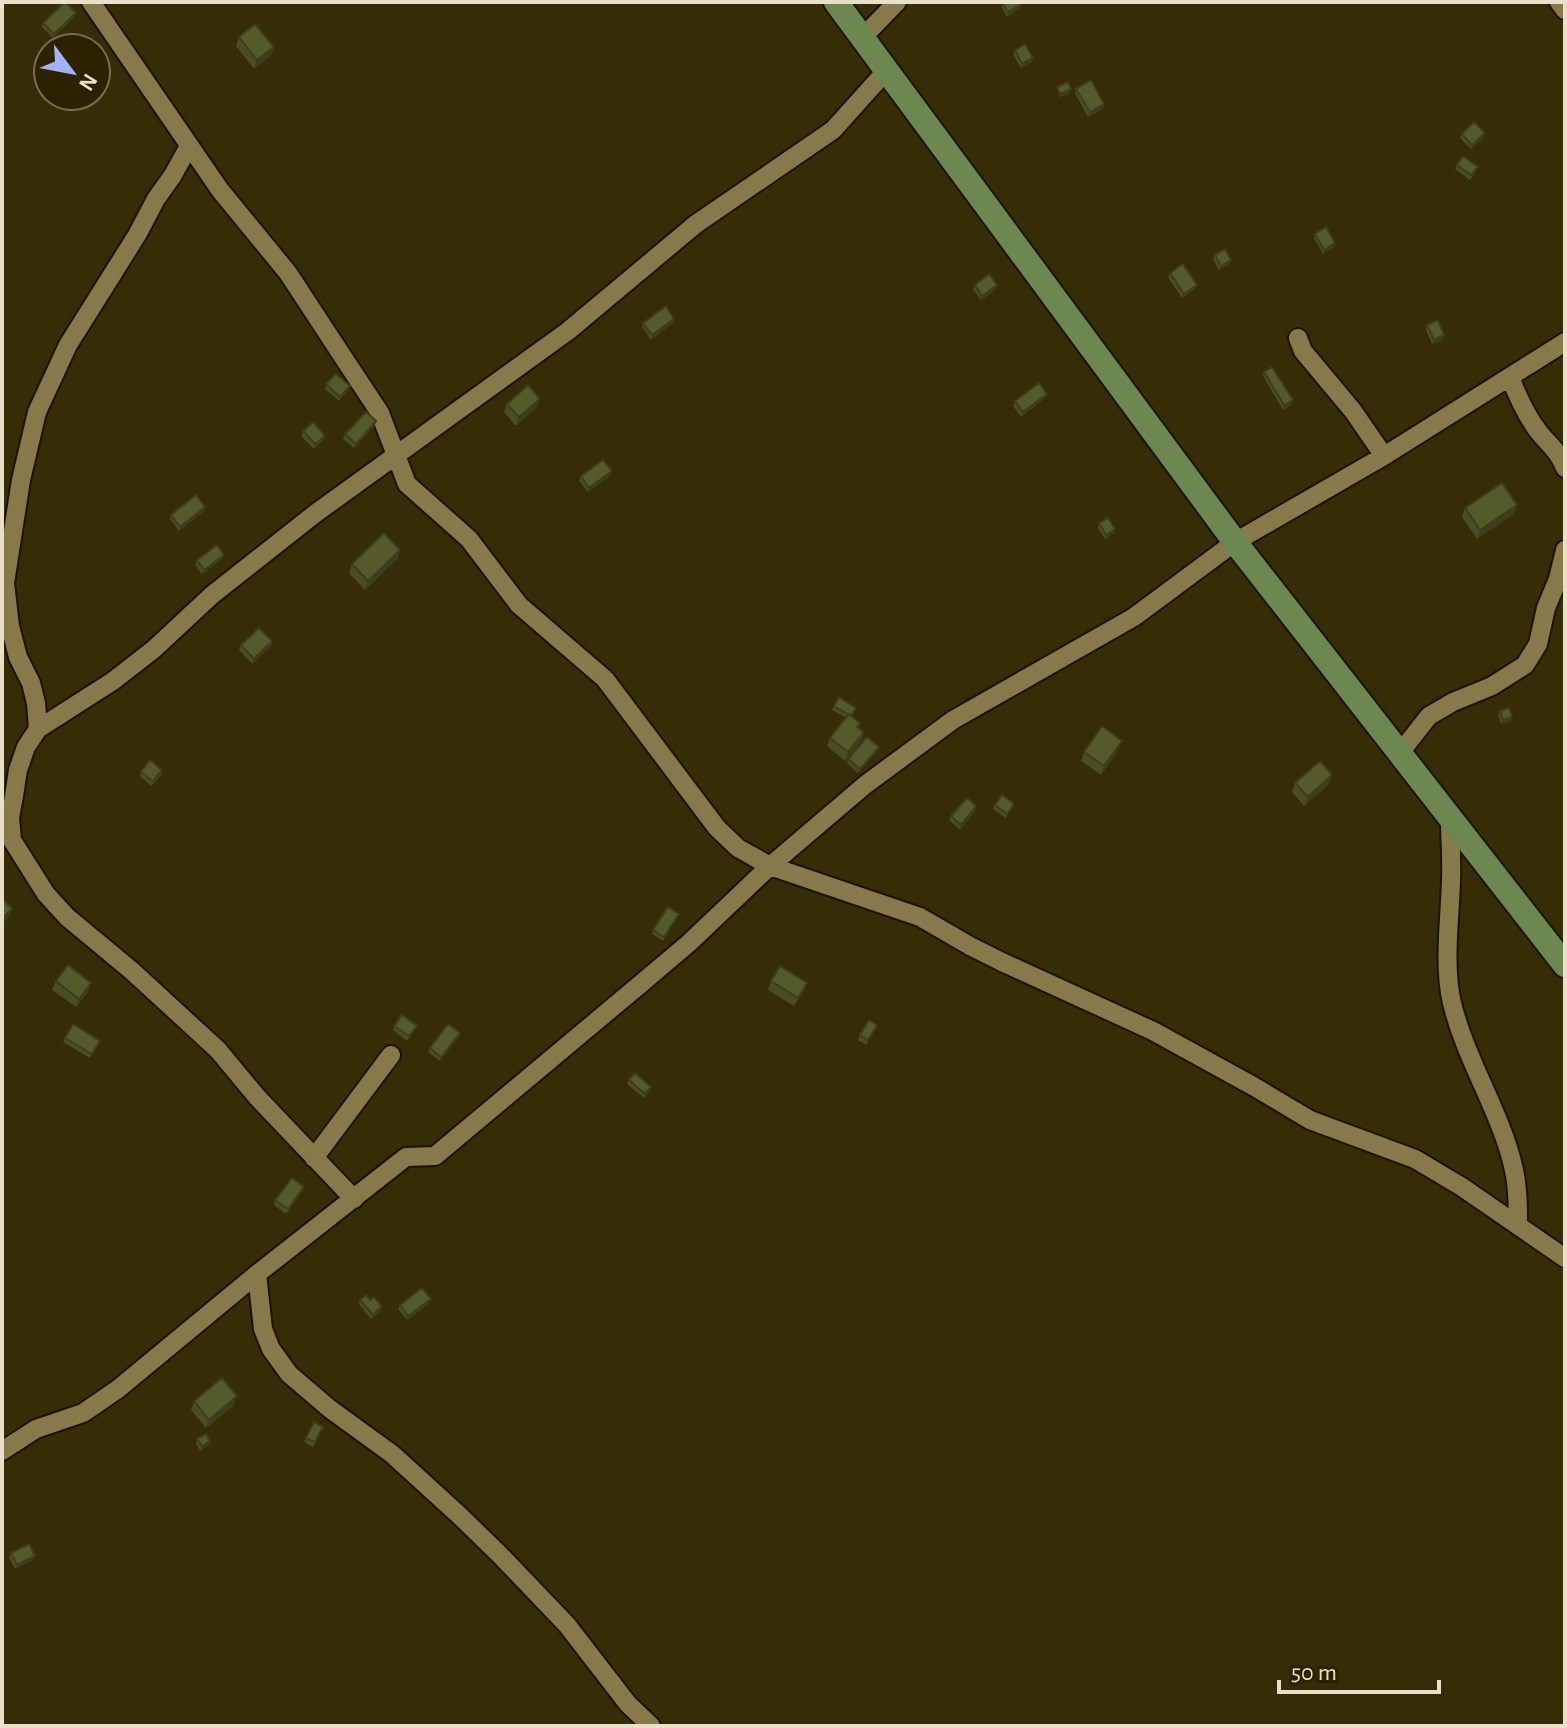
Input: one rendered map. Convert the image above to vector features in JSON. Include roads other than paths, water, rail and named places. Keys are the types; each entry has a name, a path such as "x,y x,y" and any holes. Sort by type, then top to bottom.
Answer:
{"main road":[{"path":"836,2 1235,542 1565,965"}],"street":[{"path":"91,2 220,190 304,297 380,413 407,484 469,539 519,605 605,679 717,828 738,848 770,866 920,917 1002,962 1153,1031 1310,1120 1415,1159 1462,1187 1565,1258"},
{"path":"862,38 897,2"},
{"path":"1559,2 1565,10"},
{"path":"354,1199 257,1097 218,1050 132,971 67,917 46,894 7,836 18,770 26,747 38,729 113,681 154,649 212,595 316,513 568,331 696,224 833,130 886,71"},
{"path":"38,729 31,683 18,657 10,626 5,583 21,480 37,412 68,345 189,146"},
{"path":"1298,338 1303,351 1353,411 1384,456"},
{"path":"2,1451 36,1429 83,1413 118,1389 406,1157 435,1156 689,943 770,866 865,785 953,720 1134,617 1235,542 1384,456 1565,342"},
{"path":"1510,377 1527,413 1538,431 1561,456 1565,468"},
{"path":"1399,754 1429,716 1492,686 1525,665 1538,644 1565,550"},
{"path":"1450,819 1451,879 1447,945 1452,1001 1514,1170 1518,1226"},
{"path":"314,1158 391,1055"},
{"path":"257,1274 263,1329 271,1349 289,1374 330,1409 392,1454 490,1545 567,1625 628,1704 651,1726"}]}
